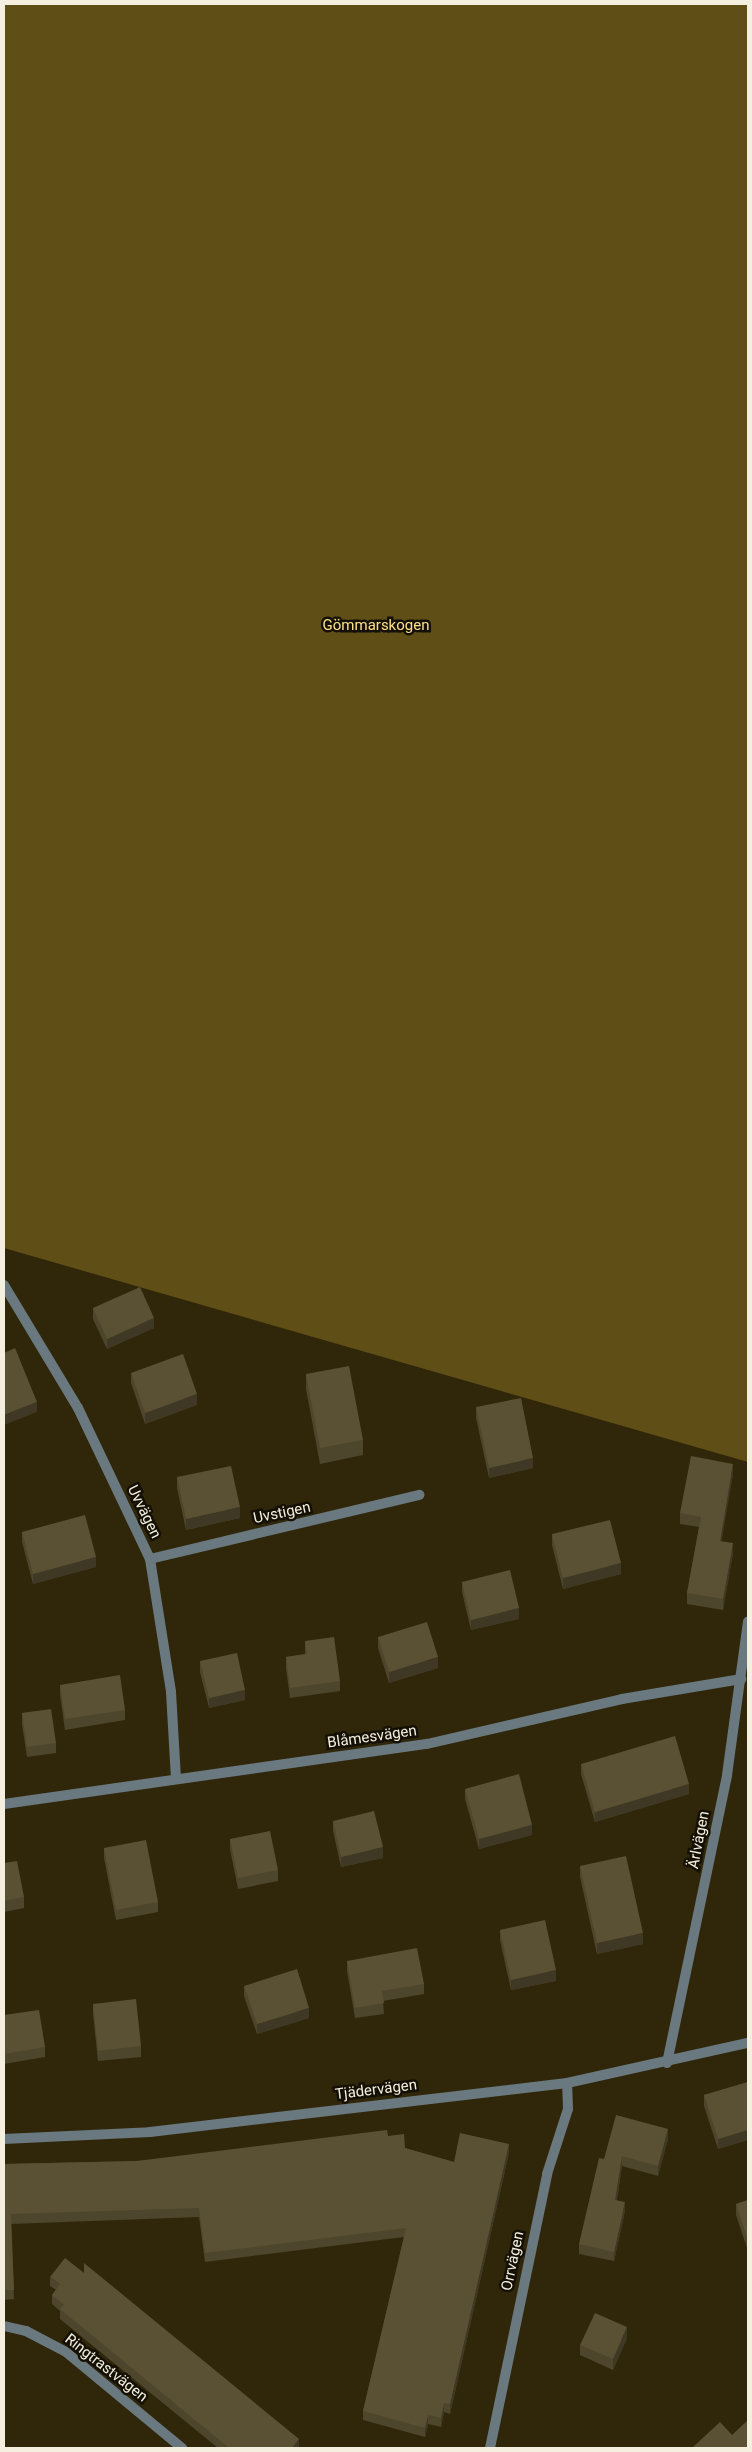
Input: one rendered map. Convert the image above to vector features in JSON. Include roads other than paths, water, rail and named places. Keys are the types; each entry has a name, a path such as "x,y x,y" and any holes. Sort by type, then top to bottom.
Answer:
{"street":[{"name":"Uvvägen","path":"4,1285 78,1408 150,1559 171,1692 176,1779"},
{"name":"Uvstigen","path":"150,1559 419,1495"},
{"name":"Ärlvägen","path":"667,2064 727,1775 742,1679 748,1621"},
{"name":"Blåmesvägen","path":"4,1804 427,1744 622,1699 742,1679"},
{"name":"Tjädervägen","path":"4,2139 150,2132 567,2082 667,2064 748,2043"},
{"name":"Orrvägen","path":"490,2448 547,2174 568,2109 567,2082"},
{"name":"Ringtrastvägen","path":"4,2326 26,2331 66,2352 182,2448"}],"park label":[{"name":"Gömmarskogen","path":"376,626"}]}
